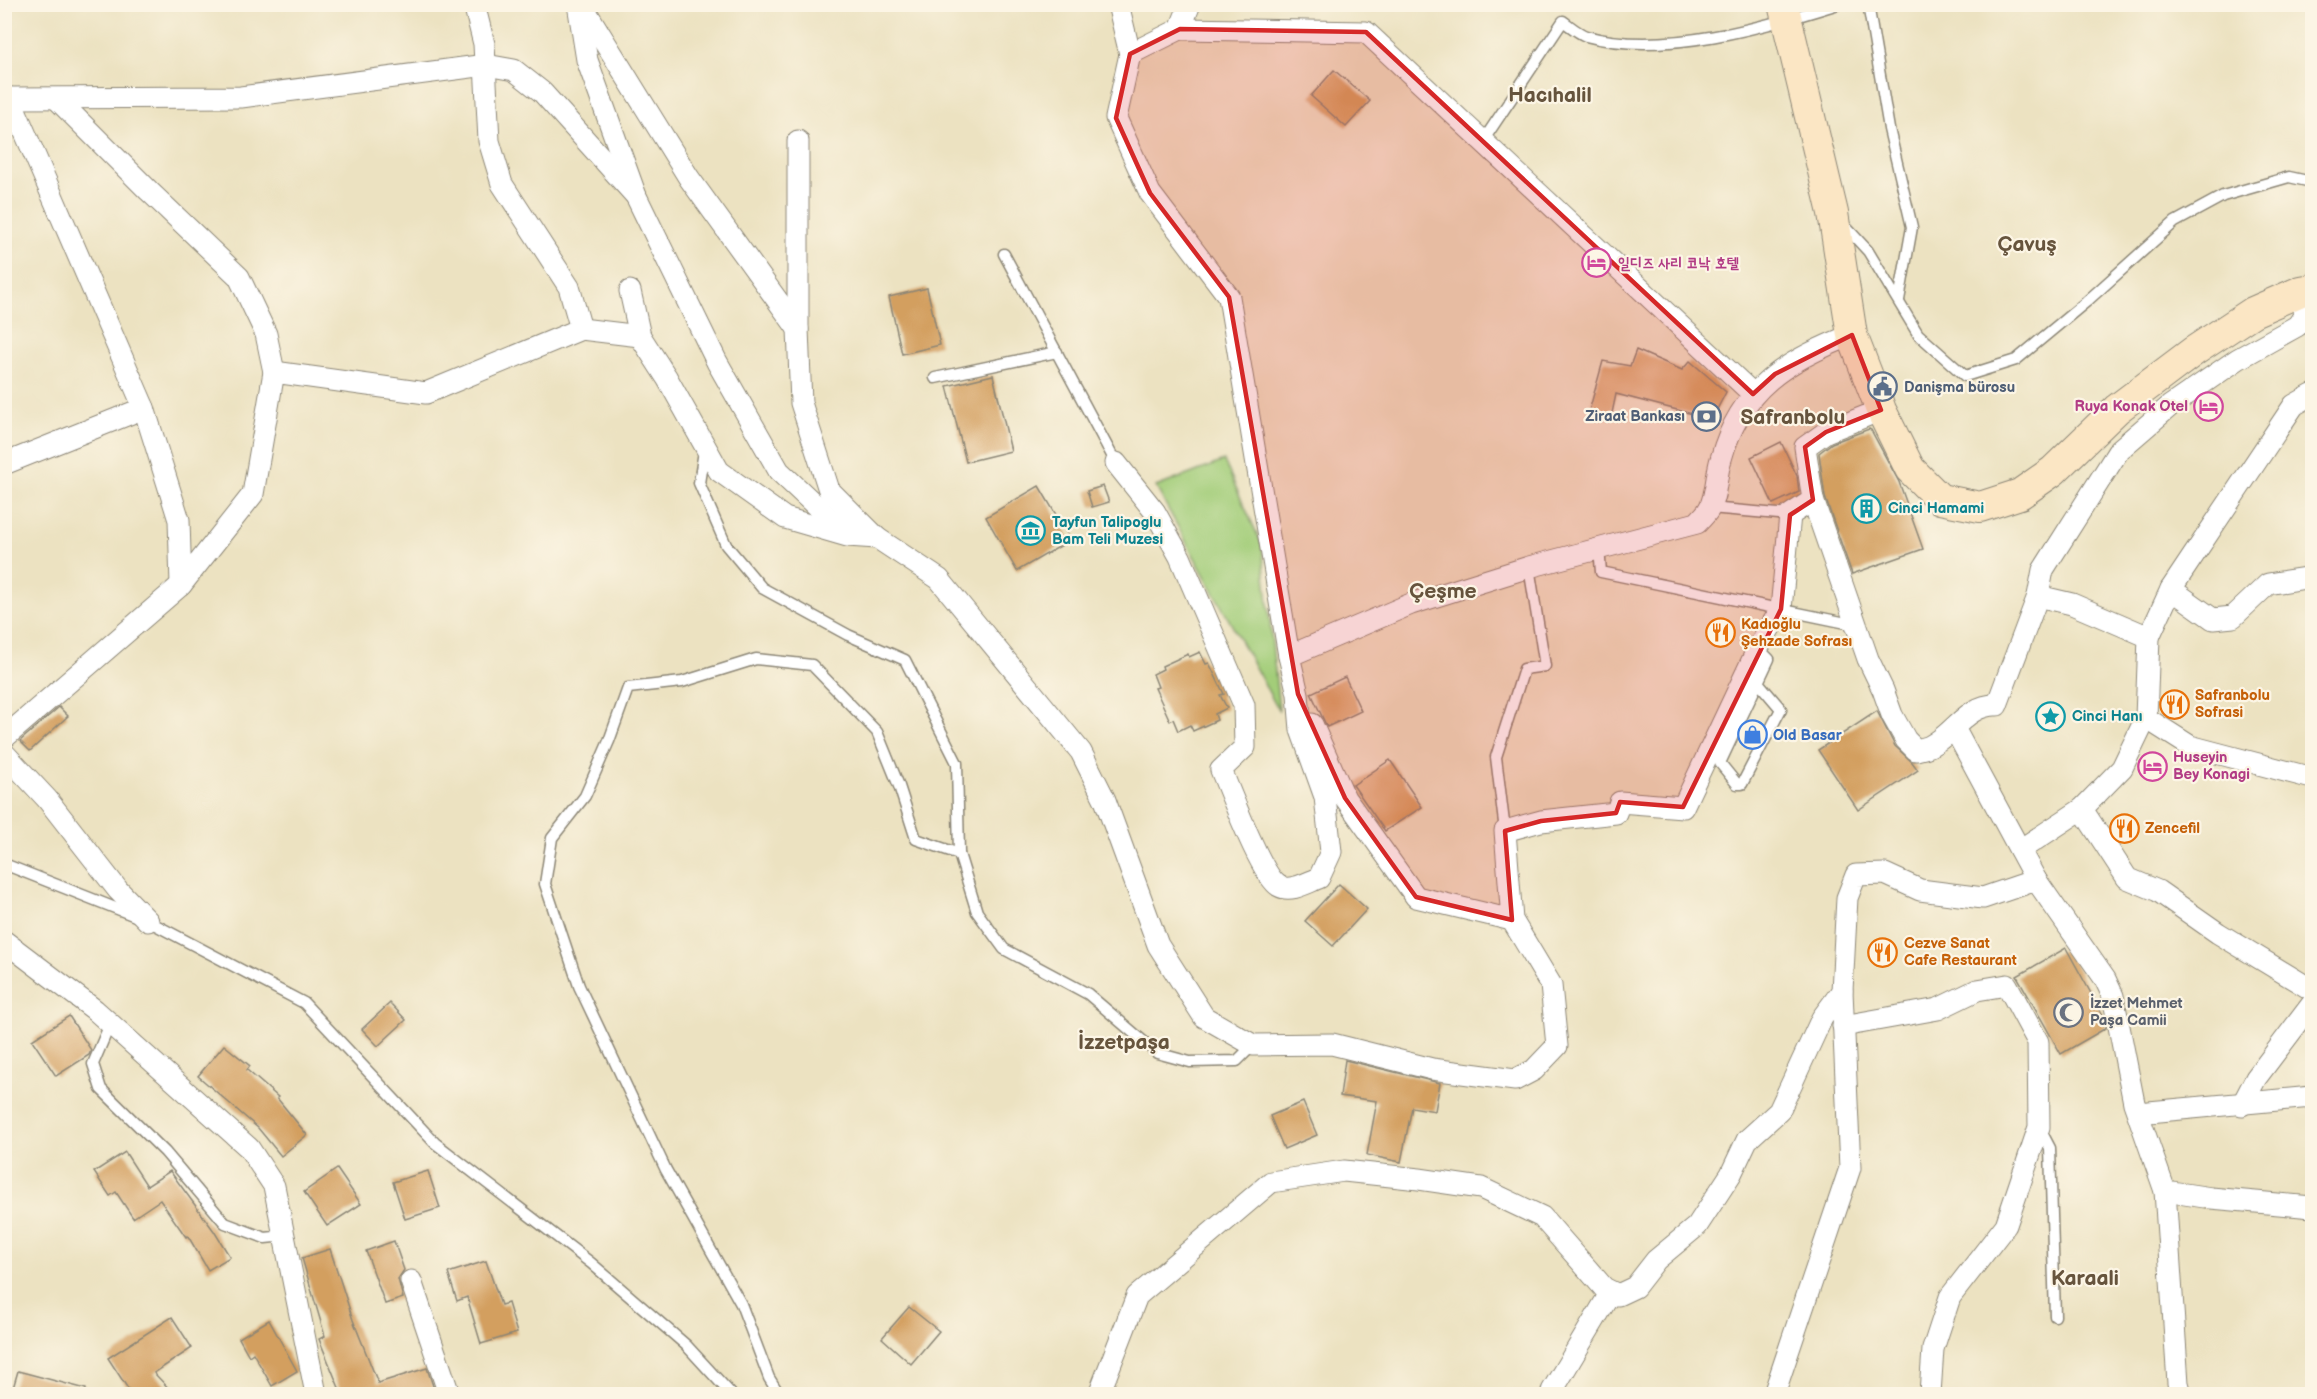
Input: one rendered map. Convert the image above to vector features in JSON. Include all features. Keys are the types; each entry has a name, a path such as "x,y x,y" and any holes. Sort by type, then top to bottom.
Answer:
{"main road":[{"path":"1785,12 1833,213 1852,335 1881,410 1910,469 1940,499 1980,507 2020,494 2053,471 2117,410 2194,351 2253,312 2307,290"}],"street":[{"path":"474,4 484,44 489,141 502,184 569,287 581,329"},
{"path":"580,4 587,60 636,196 717,362 778,471 848,536"},
{"path":"580,4 689,178 798,329"},
{"path":"1116,463 1155,512 1180,557 1244,705 1245,747 1221,770 1266,873 1279,886 1292,888 1319,878 1330,852 1325,797 1301,730 1298,694 1289,656 1229,297 1150,193 1116,118 1130,54 1118,4"},
{"path":"1179,29 1190,4"},
{"path":"1130,54 1179,29 1366,32 1753,394"},
{"path":"181,585 178,520 144,408 8,97 57,99 241,97 486,64 513,70 542,92 636,196"},
{"path":"4,738 181,585 253,494 274,372 266,334 239,277 57,99"},
{"path":"798,141 798,329 801,403 829,490 877,538 939,579 1081,752 1105,800 1158,945 1204,1017 1253,1046 1332,1044 1432,1069 1515,1080 1534,1070 1557,1046 1551,985 1512,920 1505,831 1541,821 1616,813 1620,802 1683,807 1758,648 1781,609 1790,515 1813,500"},
{"path":"1881,410 1826,432 1805,447 1813,500 1868,659 1892,715 1906,740 1916,750 1930,747 1975,710 1988,705 1997,705 2038,596 2043,570 2118,450 2180,399 2238,359 2297,326 2304,316 2307,290"},
{"path":"630,291 640,336 668,378 719,471 785,518 848,536 877,538"},
{"path":"274,372 426,393 581,329 640,336"},
{"path":"1289,656 1411,604 1529,567 1697,523 1710,508 1721,458 1735,420 1753,394 1775,374 1831,343 1852,335"},
{"path":"2020,850 2082,809 2122,768 2146,718 2149,637 2171,589 2294,405 2313,395"},
{"path":"4,464 144,408"},
{"path":"2171,589 2213,620 2233,617 2268,584 2313,577"},
{"path":"2038,596 2072,604 2149,637"},
{"path":"1298,694 1345,798 1416,897 1512,920"},
{"path":"2146,718 2190,746 2313,778"},
{"path":"1954,728 2036,880 2105,979 2113,996 2138,1113 2165,1191 2178,1383 2181,1395"},
{"path":"4,753 47,799 118,890 148,921"},
{"path":"2082,809 2127,878 2158,891 2218,933 2313,990"},
{"path":"1774,1395 1850,1168 1842,991 1847,898 1856,875 1885,874 1920,890 1983,898 2036,880"},
{"path":"4,941 110,1024 249,1148 274,1186 310,1392"},
{"path":"1843,1026 1938,1009 1977,990 2007,985 2038,1042 2039,1127 2006,1226 1950,1298 1933,1349 1930,1395"},
{"path":"1099,1395 1137,1296 1270,1182 1344,1172 1481,1188 1542,1217 1604,1288 1618,1295 1635,1287 1656,1260 1697,1226 1731,1174 1747,1140 1779,1111 1822,1018 1842,991"},
{"path":"2242,1105 2256,1078 2313,1004"},
{"path":"2138,1113 2313,1097"},
{"path":"2165,1191 2211,1198 2313,1207"},
{"path":"411,1281 449,1395"},
{"path":"1555,1393 1611,1292"}],"lane":[{"path":"1483,141 1563,21 1584,35 1636,43 1712,38 1785,12 1839,4"},
{"path":"1868,4 1889,129 1912,227 1899,300"},
{"path":"1833,213 1868,251 1918,334 1965,376 2016,360 2086,302 2175,222 2223,196 2289,177 2313,182"},
{"path":"1004,254 1116,463"},
{"path":"935,378 1057,352"},
{"path":"705,446 699,483 726,545 762,588 848,635 905,660 957,763 959,854 977,912 1004,949 1088,994 1157,1053 1190,1062 1237,1061 1253,1046"},
{"path":"1710,508 1790,515"},
{"path":"1599,548 1601,572 1856,625"},
{"path":"1505,831 1496,757 1524,669 1545,666 1529,567"},
{"path":"1758,648 1769,659 1758,682 1720,763 1737,784 1742,784 1781,709 1758,682"},
{"path":"779,1395 769,1378 741,1304 666,1170 579,986 545,884 552,838 585,796 609,741 628,688 682,682 756,659 812,666 877,732 899,786 916,839 959,854"},
{"path":"4,864 148,921 304,1003 435,1143 591,1263 686,1345 731,1395"},
{"path":"110,1024 93,1064 101,1089 165,1152 225,1223 265,1238 284,1236"},
{"path":"2039,1127 2050,1148 2055,1316"}],"highlighted area":[{"path":"1180,29 1366,32 1753,394 1775,374 1852,335 1881,410 1826,432 1805,447 1813,500 1790,515 1781,609 1683,807 1620,802 1616,813 1541,821 1505,831 1512,920 1416,897 1345,798 1298,694 1229,297 1150,193 1116,118 1130,54"}],"green space":[{"path":"1224,461 1262,545 1279,711 1156,487"}],"building":[{"path":"1334,70 1370,101 1346,127 1311,96"},
{"path":"927,288 940,345 902,354 889,297"},
{"path":"1636,350 1682,370 1690,361 1726,392 1712,419 1616,394 1611,418 1588,415 1603,361 1630,366"},
{"path":"993,375 1011,451 966,462 947,386"},
{"name":"Cinci Hamami","path":"1869,429 1899,482 1923,549 1852,574 1825,497 1819,453 1832,443"},
{"path":"1781,442 1797,476 1799,492 1773,504 1751,457"},
{"path":"1039,486 1071,540 1017,571 986,517"},
{"path":"1103,486 1109,502 1092,507 1087,491"},
{"path":"1200,652 1206,664 1209,663 1224,694 1220,695 1227,708 1215,714 1217,720 1193,731 1190,725 1178,731 1173,719 1170,721 1155,688 1158,687 1153,674 1163,669 1162,666 1188,654 1189,657"},
{"path":"1345,677 1361,711 1327,727 1311,693"},
{"path":"59,707 68,716 30,751 20,741"},
{"path":"1877,711 1895,746 1918,770 1858,810 1818,750"},
{"path":"1390,760 1422,807 1385,831 1353,785"},
{"path":"1339,884 1367,909 1333,946 1305,921"},
{"name":"İzzet Mehmet Paşa Camii","path":"2066,948 2104,1017 2106,1028 2061,1054 2017,976"},
{"path":"390,1003 406,1020 378,1046 362,1029"},
{"path":"69,1016 91,1050 89,1055 56,1076 32,1040"},
{"path":"224,1045 250,1066 247,1070 278,1097 307,1135 281,1156 258,1128 198,1076"},
{"path":"1345,1060 1440,1083 1435,1111 1412,1107 1401,1162 1367,1155 1377,1101 1340,1096"},
{"path":"1303,1102 1317,1135 1284,1149 1270,1116"},
{"path":"125,1152 147,1186 170,1171 230,1257 208,1270 188,1236 186,1237 160,1200 133,1218 116,1192 110,1196 94,1172"},
{"path":"337,1169 361,1204 327,1226 304,1192"},
{"path":"428,1171 440,1208 405,1219 393,1182"},
{"path":"394,1241 404,1270 398,1279 403,1298 385,1304 366,1251"},
{"path":"330,1249 353,1320 378,1383 427,1368 436,1395 342,1395 319,1339 325,1336 302,1258"},
{"path":"486,1261 501,1305 508,1303 517,1333 481,1344 467,1297 457,1301 448,1273"},
{"path":"909,1307 939,1331 911,1364 882,1338"},
{"path":"172,1317 192,1348 154,1373 175,1395 132,1395 108,1358"},
{"path":"269,1320 297,1371 272,1386 253,1353 249,1356 239,1338"},
{"path":"18,1371 86,1389 85,1395 11,1395"}],"place":[{"name":"일디즈 사리 코낙 호텔","path":"1597,263"},
{"name":"Danişma bürosu","path":"1883,387"},
{"name":"Ruya Konak Otel","path":"2209,406"},
{"name":"Ziraat Bankası","path":"1706,416"},
{"name":"Cinci Hamami","path":"1867,508"},
{"name":"Tayfun Talipoglu Bam Teli Muzesi","path":"1031,531"},
{"name":"Kadıoğlu Şehzade Sofrası","path":"1720,633"},
{"name":"Safranbolu Sofrasi","path":"2174,704"},
{"name":"Cinci Hanı","path":"2051,716"},
{"name":"Old Basar","path":"1752,735"},
{"name":"Huseyin Bey Konagi","path":"2152,766"},
{"name":"Zencefil","path":"2124,828"},
{"name":"Cezve Sanat Cafe Restaurant","path":"1883,952"},
{"name":"İzzet Mehmet Paşa Camii","path":"2069,1012"}],"district":[{"name":"Hacıhalil","path":"1550,95"},
{"name":"Çavuş","path":"2027,244"},
{"name":"Safranbolu","path":"1793,417"},
{"name":"Çeşme","path":"1443,591"},
{"name":"İzzetpaşa","path":"1124,1042"},
{"name":"Karaali","path":"2085,1278"}]}
